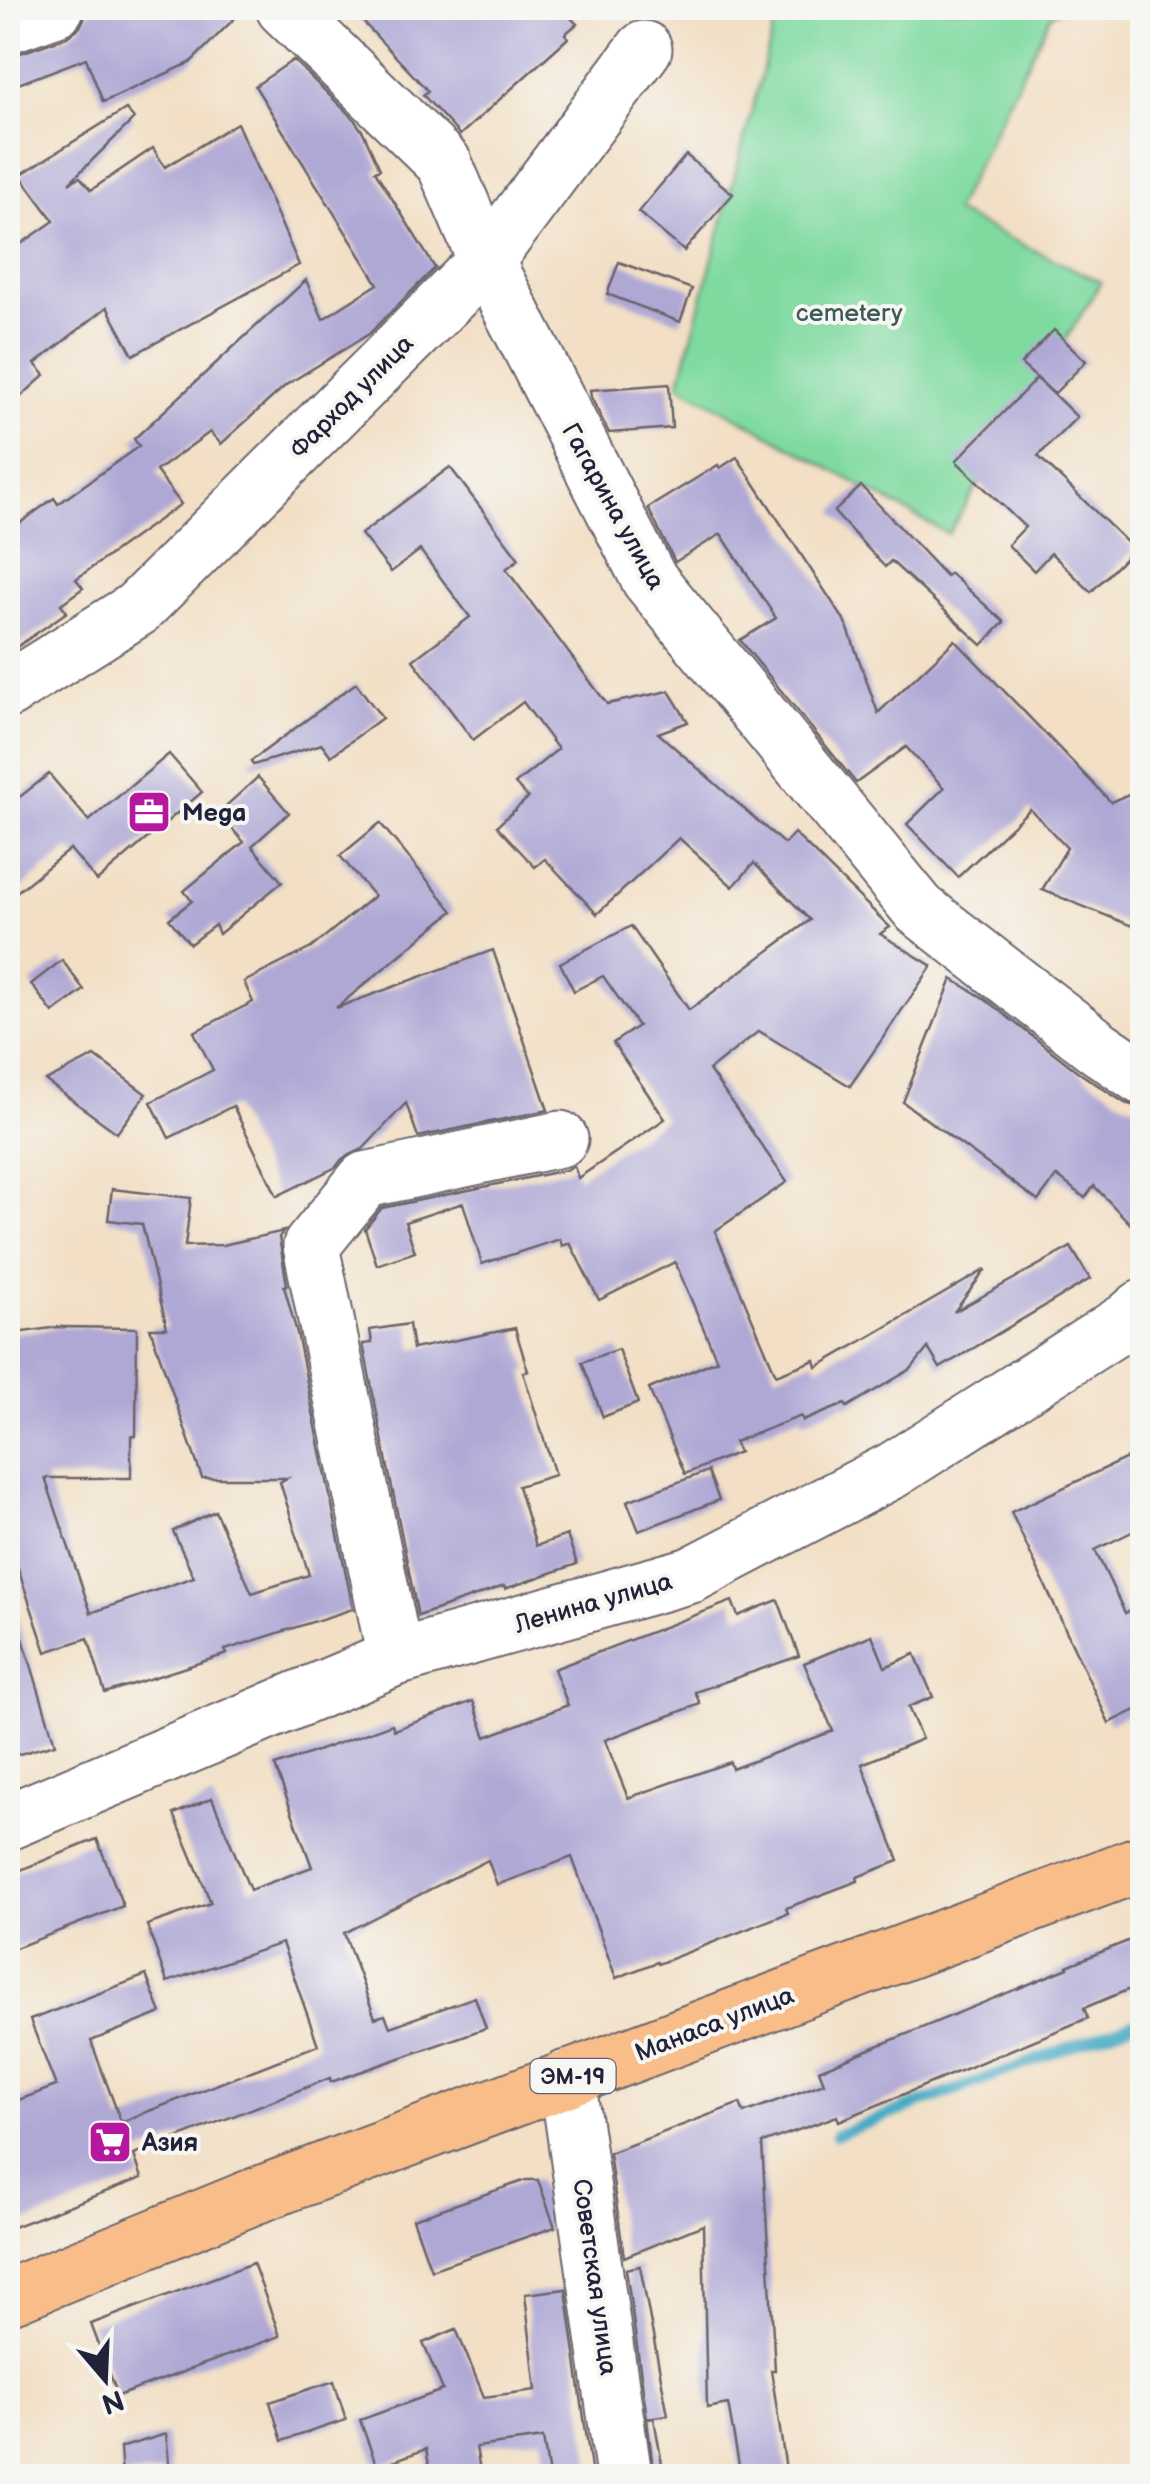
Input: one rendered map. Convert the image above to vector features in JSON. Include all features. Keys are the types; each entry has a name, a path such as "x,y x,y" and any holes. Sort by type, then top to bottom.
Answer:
{"main road":[{"name":"Манаса улица","path":"8,2297 250,2198 1142,1862"}],"street":[{"path":"8,25 56,8"},
{"name":"Гагарина улица","path":"284,8 444,164 486,261 649,579 920,910 1142,1077"},
{"name":"Фарход улица","path":"8,690 137,608 486,261 644,49"},
{"path":"395,1658 310,1246 365,1180 560,1139"},
{"name":"Ленина улица","path":"10,1811 395,1658 691,1575 893,1470 1142,1308"},
{"name":"Советская улица","path":"567,2078 624,2476"}],"green space":[{"name":"cemetery","path":"779,8 1065,8 1051,15 954,212 1101,282 948,534 679,385"}],"building":[{"path":"98,8 245,8 190,63 103,102 86,58 8,88 8,55 67,37 80,27 87,12"},
{"path":"350,8 561,8 577,24 565,34 568,38 460,135 423,95 428,91"},
{"path":"293,60 363,132 380,169 375,171 435,268 369,334 286,385 221,444 210,432 156,471 181,504 76,579 83,588 61,604 67,612 8,653 8,532 54,498 58,504 139,446 134,439 306,280 323,319 378,284 255,86"},
{"path":"126,109 134,119 69,183 80,177 91,190 153,148 165,167 237,123 299,265 133,355 107,307 35,364 45,375 8,408 8,253 54,221 20,175"},
{"path":"686,155 733,194 684,251 638,212"},
{"path":"619,262 692,289 680,322 607,294"},
{"path":"1054,330 1086,361 1054,394 1021,364"},
{"path":"1037,378 1077,417 1038,456 1134,549 1091,592 1051,553 1034,571 1008,545 1025,527 956,461"},
{"path":"669,384 672,428 609,433 590,390"},
{"path":"737,457 846,623 878,713 955,640 1111,802 1142,788 1142,930 1042,890 1067,848 1030,809 958,877 907,824 944,788 906,747 856,783 740,640 776,618 721,534 675,562 648,508"},
{"path":"450,467 519,559 506,569 607,704 669,691 688,722 658,733 784,844 794,833 890,927 880,934 932,966 850,1086 759,1031 709,1070 787,1182 715,1231 776,1375 815,1360 817,1367 986,1269 954,1312 1071,1247 1090,1279 940,1368 928,1348 911,1369 847,1407 845,1404 803,1421 801,1416 734,1442 739,1452 685,1474 649,1389 717,1360 675,1262 599,1300 570,1243 562,1246 560,1239 482,1264 463,1203 405,1222 415,1252 377,1265 365,1229 382,1208 574,1166 578,1178 665,1119 613,1043 638,1026 603,976 574,991 560,963 631,926 689,1010 810,920 754,863 733,887 679,838 597,914 545,859 535,867 497,826 528,798 515,784 558,749 523,702 473,740 413,660 470,617 420,550 391,572 361,534"},
{"path":"861,486 946,576 950,573 1004,622 982,645 891,561 885,567 834,512"},
{"path":"356,683 382,718 331,756 322,744 253,765 251,761"},
{"path":"169,754 202,792 97,881 70,849 8,899 8,806 49,774 89,821"},
{"path":"258,777 289,813 252,846 282,882 219,934 215,925 190,944 169,919 192,901 184,891 244,842 218,813"},
{"path":"380,823 453,911 336,1008 493,950 548,1110 418,1137 406,1103 363,1149 277,1196 233,1106 169,1138 151,1102 213,1070 194,1032 253,1002 244,982 311,948 374,896 340,856"},
{"path":"62,960 84,990 53,1013 31,984"},
{"path":"952,979 982,997 1081,1074 1125,1103 1142,1108 1142,1236 1094,1186 1085,1198 1057,1176 1038,1201 903,1102"},
{"path":"95,1056 146,1094 117,1133 46,1081"},
{"path":"112,1189 191,1198 185,1246 223,1245 284,1231 279,1237 287,1285 284,1286 353,1609 105,1693 88,1638 46,1652 8,1539 8,1334 59,1327 137,1328 136,1436 131,1436 131,1478 45,1478 91,1613 194,1577 173,1531 215,1511 252,1593 309,1575 280,1482 287,1478 202,1478 150,1328 167,1328 142,1224 108,1220"},
{"path":"409,1324 413,1349 515,1328 528,1371 523,1372 555,1475 518,1486 536,1546 567,1535 577,1564 418,1616 363,1344 372,1343 370,1330"},
{"path":"618,1349 638,1403 603,1417 582,1362"},
{"path":"1142,1451 1142,1527 1095,1550 1125,1613 1142,1605 1142,1707 1109,1723 1011,1512"},
{"path":"708,1471 719,1500 639,1531 627,1501"},
{"path":"778,1600 799,1656 695,1692 700,1704 605,1740 628,1798 730,1762 732,1769 833,1731 804,1663 872,1635 885,1667 915,1654 933,1697 908,1707 922,1739 862,1764 899,1861 786,1908 788,1913 616,1978 572,1857 497,1885 488,1860 344,1933 375,2018 385,2015 390,2027 475,1997 486,2028 331,2082 330,2078 134,2155 142,2178 8,2229 8,2104 56,2086 30,2020 146,1975 161,2013 91,2041 121,2122 318,2045 282,1943 167,1982 147,1925 211,1903 174,1814 212,1798 250,1890 312,1867 275,1766 392,1724 394,1730 473,1701 486,1737 568,1705 554,1669 732,1601 738,1616"},
{"path":"15,1612 55,1744 16,1755 8,1727 8,1613"},
{"path":"97,1839 123,1906 8,1951 8,1875"},
{"path":"1142,1935 1142,1984 1084,2008 1088,2018 839,2121 837,2116 762,2143 775,2370 771,2370 787,2476 741,2476 728,2404 707,2408 703,2225 624,2257 609,2153 740,2103 744,2113 824,2083 819,2070"},
{"path":"526,2180 538,2180 555,2227 431,2270 413,2219"},
{"path":"253,2263 280,2336 118,2396 91,2324"},
{"path":"640,2266 668,2415 647,2418 626,2269"},
{"path":"566,2289 592,2476 549,2476 543,2438 476,2447 481,2476 431,2476 426,2449 377,2467 360,2420 443,2390 423,2343 456,2329 484,2397 536,2390 525,2294"},
{"path":"334,2381 346,2420 282,2441 270,2402"},
{"path":"654,2418 664,2476 654,2476 647,2419"},
{"path":"166,2434 170,2472 122,2476 120,2448"}],"waterway":[{"path":"836,2135 1142,2020"}],"place":[{"name":"Mega","path":"149,812"},
{"name":"Азия","path":"110,2142"}]}
